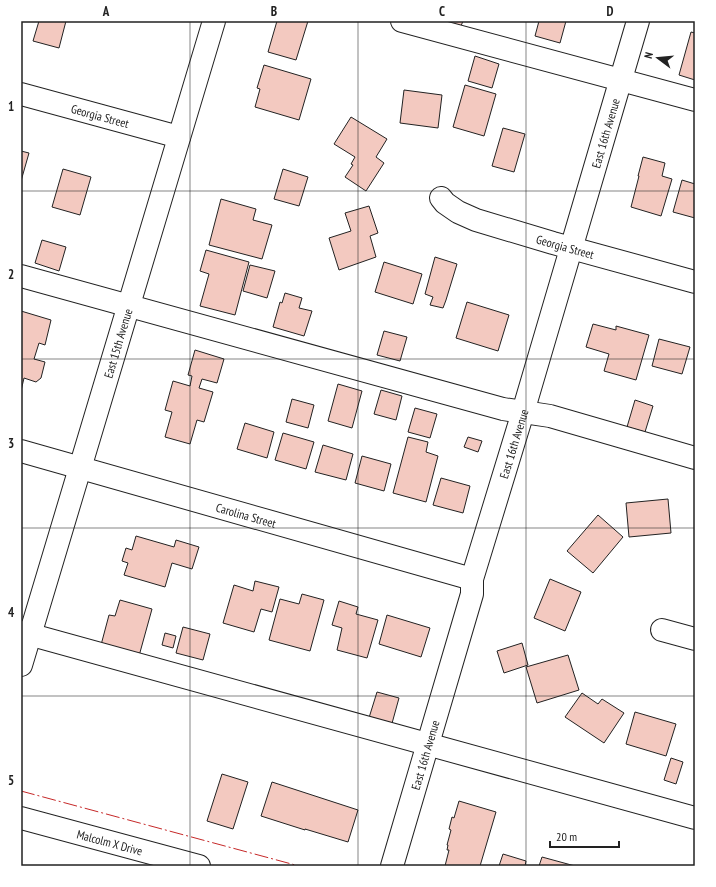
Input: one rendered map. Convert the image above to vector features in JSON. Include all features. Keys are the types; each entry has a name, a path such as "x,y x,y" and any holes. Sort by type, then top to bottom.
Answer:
{"street":[{"name":"East 15th Avenue","path":"21,665 26,633 80,468 214,21"},
{"path":"402,21 695,100"},
{"name":"East 16th Avenue","path":"392,866 472,594 472,579 572,248 638,21"},
{"name":"Georgia Street","path":"21,94 179,137"},
{"name":"Georgia Street","path":"441,198 450,207 470,218 695,282"},
{"path":"21,276 495,407 550,416 695,458"},
{"name":"Carolina Street","path":"21,451 472,579"},
{"path":"662,630 695,639"},
{"path":"26,633 695,818"},
{"name":"Malcolm X Drive","path":"21,818 187,864"}],"building":[{"path":"39,21 66,21 59,48 33,41"},
{"path":"277,21 308,21 296,60 268,52"},
{"path":"440,21 463,21 461,26"},
{"path":"539,21 566,21 560,43 535,36"},
{"path":"691,32 695,33 695,80 679,75"},
{"path":"475,56 499,64 492,88 468,81"},
{"path":"264,65 311,79 299,120 255,107 260,89 257,88"},
{"path":"465,85 496,94 484,136 453,127"},
{"path":"404,90 442,95 438,128 400,123"},
{"path":"351,117 387,139 376,157 384,163 366,191 345,177 353,165 351,164 355,157 334,144"},
{"path":"503,128 525,134 514,172 492,166"},
{"path":"21,151 29,153 21,181"},
{"path":"643,157 665,163 662,176 672,179 661,216 631,207"},
{"path":"63,169 91,177 80,215 52,207"},
{"path":"283,169 308,177 299,206 274,199"},
{"path":"682,180 695,184 695,218 673,212"},
{"path":"221,199 256,209 253,220 272,225 262,259 209,245"},
{"path":"369,206 378,233 370,236 376,257 339,270 329,238 351,231 345,213"},
{"path":"42,240 66,247 59,271 35,263"},
{"path":"206,250 249,262 235,315 200,306 209,274 200,271"},
{"path":"435,257 457,264 443,308 430,305 433,297 425,294"},
{"path":"384,262 422,274 413,304 375,292"},
{"path":"250,265 275,271 267,298 243,291"},
{"path":"285,293 302,298 299,308 312,311 304,336 273,327 280,302 282,303"},
{"path":"467,302 509,315 498,351 456,338"},
{"path":"21,311 51,320 45,345 39,343 34,359 45,362 41,378 36,382 24,378 21,391"},
{"path":"593,324 616,330 616,326 649,335 636,380 604,371 609,354 586,347"},
{"path":"384,331 407,337 400,361 377,355"},
{"path":"659,339 690,347 682,374 652,366"},
{"path":"195,350 224,359 217,383 202,379 199,388 213,392 204,422 197,420 190,444 165,437 172,412 165,410 173,381 190,386 192,376 188,375"},
{"path":"338,384 362,391 352,428 328,421"},
{"path":"381,390 402,396 396,420 374,414"},
{"path":"292,399 314,405 308,428 286,422"},
{"path":"635,400 653,406 645,432 627,427"},
{"path":"415,408 437,414 430,438 408,432"},
{"path":"245,423 274,432 267,458 237,449"},
{"path":"283,433 314,442 306,469 275,460"},
{"path":"408,437 428,442 426,452 438,456 426,502 393,493"},
{"path":"468,437 482,441 478,452 464,447"},
{"path":"323,445 353,454 346,480 315,472"},
{"path":"362,456 391,464 384,491 355,483"},
{"path":"441,478 470,486 463,513 433,505"},
{"path":"668,499 671,533 629,537 626,503"},
{"path":"598,515 623,537 593,573 567,551"},
{"path":"136,536 174,547 176,540 199,547 192,569 172,563 165,587 124,575 128,563 122,561 126,548 132,550"},
{"path":"550,579 581,592 565,631 534,618"},
{"path":"255,581 279,587 272,612 261,609 254,632 223,623 234,585 253,591"},
{"path":"302,594 324,600 310,651 269,640 280,599 299,604"},
{"path":"120,600 152,609 139,656 101,645 109,615 115,616"},
{"path":"339,601 358,607 356,614 378,620 367,658 337,650 342,628 332,625"},
{"path":"387,615 430,628 421,657 379,644"},
{"path":"183,627 210,634 203,660 176,653"},
{"path":"165,633 176,636 173,648 162,645"},
{"path":"522,643 528,665 504,673 497,651"},
{"path":"568,655 579,690 537,703 526,667"},
{"path":"377,692 399,698 391,727 368,721"},
{"path":"582,693 598,704 602,699 624,713 604,743 565,717"},
{"path":"635,712 676,724 666,756 626,744"},
{"path":"671,758 683,762 676,784 664,780"},
{"path":"222,774 248,782 233,829 207,821"},
{"path":"272,782 358,810 348,842 261,816"},
{"path":"459,801 496,812 480,866 445,866 449,850 447,850 447,845 451,830 449,829 452,817 454,818"},
{"path":"503,854 526,861 525,866 499,866"},
{"path":"542,857 575,866 539,866"}],"power":[{"path":"21,791 299,866"}]}
